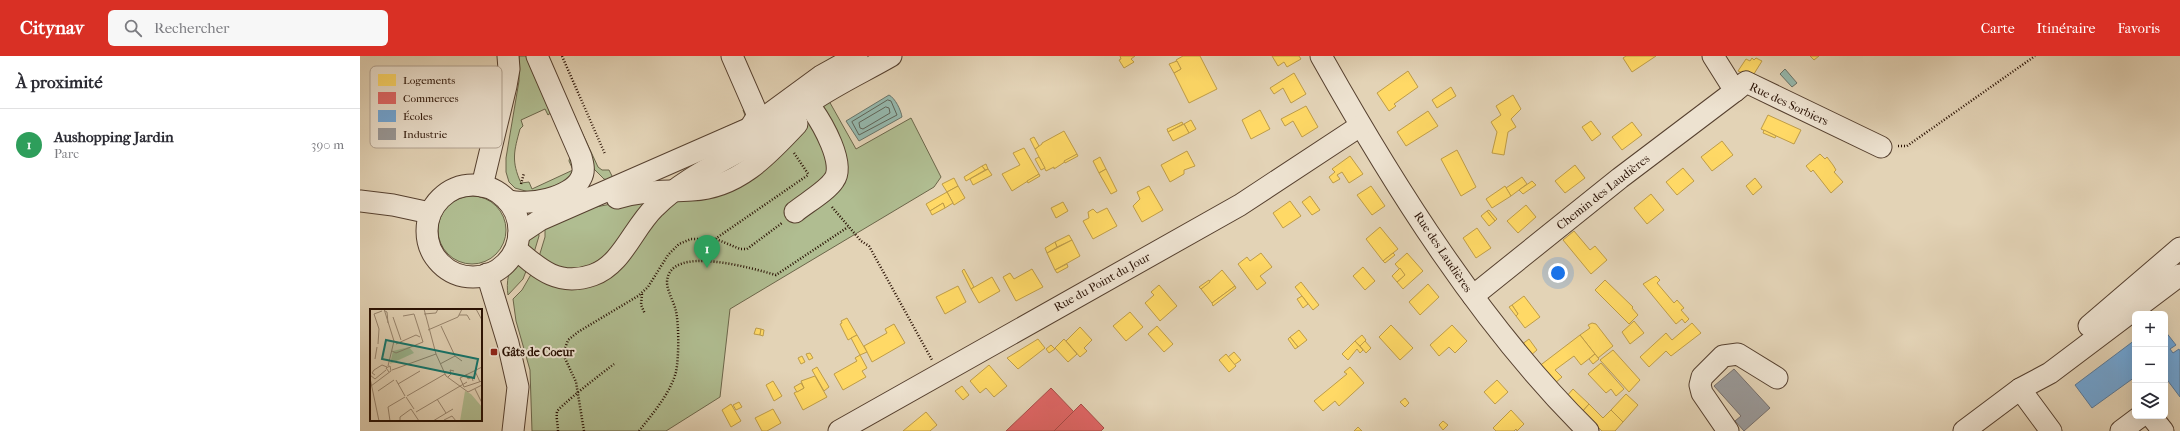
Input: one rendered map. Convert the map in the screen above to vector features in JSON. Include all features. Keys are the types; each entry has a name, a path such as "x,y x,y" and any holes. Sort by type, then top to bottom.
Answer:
{"street":[{"path":"502,103 509,69 508,56"},
{"path":"537,56 581,157 588,168 600,182 611,185 634,180"},
{"path":"546,56 545,65 552,90"},
{"path":"732,56 756,111 757,117 755,124 750,128"},
{"path":"858,56 821,76 750,128 540,220 518,241 506,264 496,271 477,277 462,276 446,269 435,257 427,237 427,225 430,213 436,203 448,192 468,185 482,186 497,192 507,200 517,216 518,241 550,276 563,279 593,275 606,269 616,260 641,223 654,207 673,191 717,162 763,137 814,100 891,56"},
{"name":"Rue des Laudières","path":"1321,56 1360,126 1403,194 1473,296 1533,373 1588,431"},
{"name":"Rue des Sorbiers","path":"1713,56 1736,91 1746,82 1881,147"},
{"path":"565,209 641,192 695,190 718,186 742,175 765,158 812,109 839,85"},
{"name":"Chemin des Laudières","path":"1473,296 1620,178 1736,91"},
{"path":"795,212 834,180 838,170 835,154 828,136 812,109"},
{"name":"Rue du Point du Jour","path":"839,431 1240,205 1360,126"},
{"path":"482,186 491,148"},
{"path":"507,200 516,203 535,202 570,189 581,178 583,171 581,157"},
{"path":"360,201 393,205 430,213"},
{"path":"2020,389 2043,362 2113,307 2162,262 2180,248"},
{"path":"487,274 511,355 518,387 513,431"},
{"path":"1964,431 2020,389 2050,373 2179,278"},
{"path":"1728,431 1702,394 1700,385 1702,377 1723,356 1738,354 1777,378"},
{"path":"2020,389 2051,431"},
{"path":"2121,431 2137,419"},
{"path":"2154,419 2164,431"}],"path":[{"path":"562,56 605,154"},
{"path":"1881,147 1906,146 2035,56"},
{"path":"785,138 820,192 848,227 861,241 869,246 940,374"},
{"path":"715,239 808,175"},
{"path":"584,431 576,382 563,354 568,340 642,293 648,287 668,255 679,244 691,239 715,239 740,249 751,247 795,212"},
{"path":"639,431 670,389 676,371 676,311 667,283 669,272 674,267 680,263 693,261 715,262 751,268 776,275 848,227"},
{"path":"642,293 641,305 645,314"},
{"path":"558,431 557,412 562,405 578,394 614,364"}],"green space":[{"path":"519,56 530,56 553,111 548,115 545,109 521,120 523,126 520,129 514,156 521,183 529,182 532,189 573,170 569,161 570,156 577,165 574,177 536,194 515,188 509,182 506,172 506,158 519,81"},
{"path":"829,101 856,149 911,118 941,177 934,187 730,309 720,397 666,431 532,431 530,370 516,321 513,299 522,290 533,271 568,287 664,204 784,146 809,118"},
{"path":"743,110 747,110 749,120 612,181 604,179 594,169 572,115 574,115 598,167 602,170 609,170 613,178 746,118"},
{"path":"661,194 616,251 573,274 538,260 545,237 545,225 576,211"},
{"path":"472,196 485,199 496,206 503,217 506,230 503,243 496,254 485,261 472,264 459,261 448,254 441,243 438,230 441,217 448,206 459,199"},
{"path":"538,228 539,236 533,256 526,245 526,238"},
{"path":"518,259 528,266 523,279 508,295 508,276 512,266"}],"water":[{"path":"1785,69 1797,83 1792,87 1780,74"},
{"path":"889,95 897,104 902,117 859,141 846,121"}],"building: Logements":[{"path":"1120,56 1135,56 1131,59 1134,62 1124,68 1119,60 1121,59"},
{"path":"1183,56 1200,56 1217,89 1189,103 1174,73 1181,69 1176,60"},
{"path":"1272,56 1299,56 1301,59 1287,67 1284,62 1278,66"},
{"path":"1626,56 1656,56 1632,72 1623,58"},
{"path":"1810,56 1819,56 1814,60"},
{"path":"1752,58 1754,60 1756,58 1762,61 1752,77 1738,71 1746,59 1750,61"},
{"path":"1177,61 1181,69 1174,73 1169,64"},
{"path":"1408,71 1418,87 1394,104 1396,106 1389,111 1377,93"},
{"path":"1294,73 1306,94 1291,103 1283,88 1274,94 1270,88"},
{"path":"1451,87 1456,96 1437,108 1432,100"},
{"path":"1513,95 1521,109 1511,119 1516,127 1508,132 1504,155 1492,153 1497,132 1491,122 1501,115 1496,106"},
{"path":"1306,106 1318,127 1302,137 1293,121 1285,126 1281,119"},
{"path":"1260,110 1270,129 1251,139 1242,120"},
{"path":"1428,111 1438,126 1406,146 1397,132"},
{"path":"1768,115 1801,130 1794,144 1761,129"},
{"path":"1191,120 1196,129 1189,133 1184,124"},
{"path":"1591,121 1601,134 1592,141 1582,127"},
{"path":"1182,122 1183,124 1168,132 1167,129"},
{"path":"1632,122 1642,135 1622,150 1612,137"},
{"path":"1184,124 1189,133 1173,141 1168,132"},
{"path":"1764,130 1776,136 1775,138 1763,133"},
{"path":"1064,131 1077,154 1054,169 1054,167 1046,171 1035,149 1042,143"},
{"path":"1034,137 1039,146 1035,149 1030,139"},
{"path":"1722,141 1733,155 1712,171 1701,157"},
{"path":"1024,148 1039,174 1012,191 1002,174 1020,165 1013,153"},
{"path":"1457,150 1476,187 1461,196 1441,159"},
{"path":"1187,151 1195,166 1184,170 1184,174 1170,182 1161,165"},
{"path":"1077,154 1078,156 1065,163 1064,161"},
{"path":"1820,154 1825,159 1827,157 1836,170 1834,172 1843,182 1831,193 1813,170 1811,172 1806,166"},
{"path":"1350,156 1363,174 1349,183 1342,172 1337,175 1340,179 1333,183 1329,177 1335,172 1332,169"},
{"path":"1039,157 1045,168 1041,170 1035,159"},
{"path":"1100,157 1106,169 1099,173 1093,161"},
{"path":"986,164 988,169 985,170 982,166"},
{"path":"1575,165 1585,178 1565,193 1555,181"},
{"path":"982,166 985,170 966,181 964,177"},
{"path":"1683,168 1694,181 1677,195 1666,182"},
{"path":"988,169 992,175 973,185 970,179"},
{"path":"1106,169 1117,191 1111,194 1099,173"},
{"path":"1039,174 1040,176 1028,183 1027,181"},
{"path":"1522,177 1527,184 1511,196 1506,188"},
{"path":"954,178 958,186 947,192 942,184"},
{"path":"1755,178 1762,187 1753,195 1746,186"},
{"path":"1532,181 1536,185 1523,194 1519,190"},
{"path":"958,186 965,198 954,205 947,192"},
{"path":"1149,186 1163,210 1142,222 1133,206 1140,199 1137,192"},
{"path":"1371,186 1385,206 1372,215 1357,195"},
{"path":"1505,186 1511,196 1492,208 1486,199"},
{"path":"947,192 953,203 945,208 943,203 930,211 926,204"},
{"path":"1651,194 1664,210 1647,224 1634,208"},
{"path":"1310,196 1320,210 1312,215 1302,202"},
{"path":"1290,201 1301,216 1283,228 1273,213"},
{"path":"1063,202 1068,211 1056,218 1051,208"},
{"path":"943,203 945,208 932,215 930,211"},
{"path":"1526,205 1536,217 1518,233 1507,221"},
{"path":"1107,208 1117,226 1093,239 1083,221 1089,218 1088,212 1093,209 1097,213"},
{"path":"1489,210 1497,219 1495,221 1487,211"},
{"path":"1487,211 1495,221 1489,226 1481,216"},
{"path":"1380,227 1398,249 1383,261 1366,239"},
{"path":"1477,228 1491,248 1476,258 1463,238"},
{"path":"1574,231 1590,250 1595,246 1607,260 1591,274 1563,240"},
{"path":"1069,235 1072,240 1057,247 1055,242"},
{"path":"1072,240 1080,256 1055,270 1047,253"},
{"path":"1055,242 1057,247 1047,253 1045,248"},
{"path":"1261,253 1272,267 1260,276 1266,283 1257,290 1238,264 1247,257 1250,261"},
{"path":"1393,253 1395,255 1385,263 1383,261"},
{"path":"1407,253 1423,271 1403,289 1397,282 1405,275 1395,264"},
{"path":"1067,264 1068,267 1057,273 1055,270"},
{"path":"1363,267 1375,281 1365,290 1353,276"},
{"path":"1400,268 1405,275 1397,282 1392,276"},
{"path":"964,269 974,287 971,289 962,271"},
{"path":"1032,269 1043,287 1016,301 1003,277 1010,273 1014,279"},
{"path":"1222,270 1235,286 1212,303 1201,289"},
{"path":"1656,276 1660,280 1657,283 1674,303 1677,300 1684,308 1681,310 1689,319 1685,323 1682,319 1676,324 1643,284"},
{"path":"992,277 1000,291 979,303 971,289"},
{"path":"1209,280 1210,282 1201,289 1199,287"},
{"path":"1605,280 1633,307 1632,308 1638,315 1629,324 1595,290"},
{"path":"1301,282 1319,305 1313,310 1295,287"},
{"path":"1428,284 1439,297 1420,315 1409,302"},
{"path":"1159,285 1177,306 1160,321 1145,303 1154,295 1151,292"},
{"path":"958,286 966,302 945,314 936,297"},
{"path":"1235,286 1236,288 1213,306 1212,303"},
{"path":"1302,296 1308,304 1303,308 1297,299"},
{"path":"1524,296 1540,317 1525,328 1516,316 1518,314 1512,305"},
{"path":"1512,305 1518,314 1516,316 1509,307"},
{"path":"1130,312 1143,327 1126,341 1113,326"},
{"path":"847,318 857,335 848,340 840,324 842,323 841,321"},
{"path":"1634,321 1644,333 1630,344 1622,332"},
{"path":"1592,323 1596,324 1613,346 1598,358 1580,335 1590,328 1588,325"},
{"path":"1692,323 1701,333 1671,356 1666,351 1649,367 1640,357 1666,333 1672,340"},
{"path":"894,324 905,343 872,362 864,346 887,333 885,329"},
{"path":"1391,325 1413,348 1400,360 1379,337"},
{"path":"1452,325 1467,341 1455,353 1449,347 1439,356 1430,345"},
{"path":"1157,326 1173,344 1164,352 1148,334"},
{"path":"1080,327 1092,340 1084,348 1087,351 1080,357 1066,341"},
{"path":"756,328 761,329 760,335 754,334"},
{"path":"761,329 764,330 763,336 760,335"},
{"path":"1299,330 1307,340 1298,347 1290,337"},
{"path":"857,335 867,352 860,355 851,338"},
{"path":"1362,335 1366,340 1360,346 1355,341"},
{"path":"1580,335 1595,354 1581,365 1574,356 1555,370 1562,377 1554,384 1538,367"},
{"path":"1290,337 1298,347 1295,349 1288,339"},
{"path":"1038,339 1045,348 1018,369 1007,358"},
{"path":"1064,339 1077,354 1068,362 1055,348"},
{"path":"1529,339 1537,350 1530,356 1521,345"},
{"path":"1355,341 1363,350 1360,353 1357,349 1348,360 1342,354"},
{"path":"1365,341 1371,348 1366,353 1360,346"},
{"path":"1051,345 1055,349 1049,353 1046,349"},
{"path":"1613,350 1640,380 1629,392 1600,360"},
{"path":"1234,352 1241,360 1234,365 1228,357"},
{"path":"810,353 813,358 809,360 806,354"},
{"path":"1226,354 1236,366 1229,372 1219,360"},
{"path":"1595,354 1599,359 1593,364 1589,359"},
{"path":"860,355 867,368 862,371 866,377 843,390 834,374 857,361 855,358"},
{"path":"802,356 805,362 801,364 798,358"},
{"path":"1601,363 1624,389 1616,396 1611,389 1606,393 1588,374"},
{"path":"989,365 1007,386 994,397 986,388 980,393 970,381"},
{"path":"817,367 829,387 824,391 812,370"},
{"path":"1350,367 1364,383 1339,406 1335,401 1323,411 1314,401 1347,374 1344,372"},
{"path":"815,376 827,397 803,410 794,393 804,388 801,381"},
{"path":"1497,380 1508,392 1495,404 1484,392"},
{"path":"773,381 782,396 774,401 766,385"},
{"path":"801,383 804,388 797,392 794,387"},
{"path":"962,386 969,395 963,400 955,391"},
{"path":"1573,389 1589,404 1582,412 1566,397"},
{"path":"1626,394 1638,405 1623,422 1611,410"},
{"path":"1405,398 1409,403 1405,407 1400,402"},
{"path":"739,402 742,407 736,410 733,405"},
{"path":"731,404 741,421 731,427 722,410"},
{"path":"1589,404 1603,418 1611,410 1623,422 1615,431 1602,431 1582,412"},
{"path":"773,409 781,423 767,431 762,431 755,418"},
{"path":"1511,410 1524,424 1517,431 1516,429 1514,431 1496,431 1493,428"},
{"path":"926,412 937,425 930,431 903,431"},
{"path":"1443,421 1448,425 1443,430 1439,425"},
{"path":"1358,427 1362,431 1354,431"}],"building: Commerces":[{"path":"1051,388 1074,412 1054,431 1006,431"},
{"path":"1081,404 1104,428 1101,431 1054,431"}],"building: Écoles":[{"path":"2168,335 2176,345 2170,349 2173,353 2179,349 2180,351 2180,397 2168,381"},
{"path":"2132,342 2132,379 2092,408 2075,385"}],"building: Industrie":[{"path":"1734,369 1770,408 1744,431 1735,421 1741,416 1714,386"}],"place":[{"name":"Aushopping Jardin","path":"707,268"},
{"name":"Gâts de Coeur","path":"494,352"}]}
